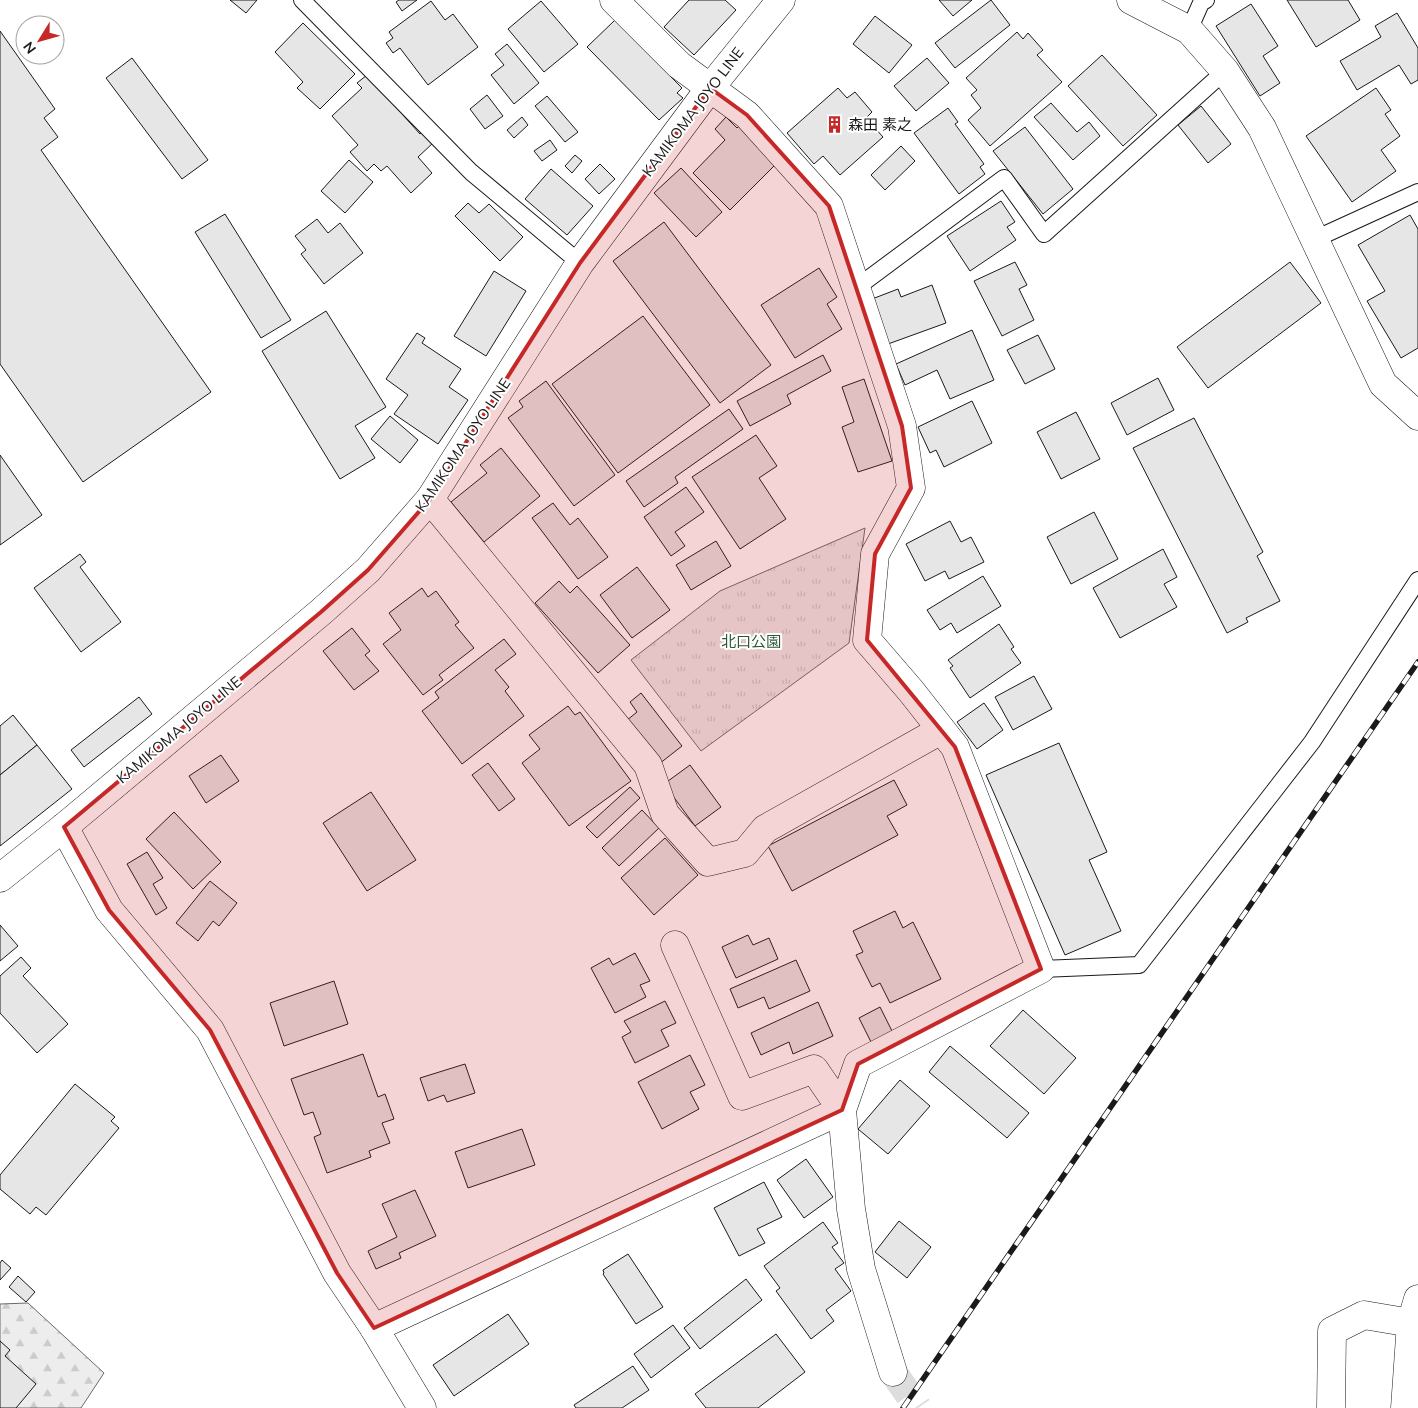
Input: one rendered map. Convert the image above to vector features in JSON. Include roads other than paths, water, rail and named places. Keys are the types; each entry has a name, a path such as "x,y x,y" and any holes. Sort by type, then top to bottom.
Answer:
{"street":[{"path":"614,0 679,65 747,115 829,206 902,426 911,488 875,554 867,640 955,748 1041,969 858,1064 842,1110 851,1209 861,1269 893,1372"},
{"name":"KAMIKOMA JOYO LINE","path":"0,878 64,827 328,606 368,570 430,500 580,263 710,88 781,0"},
{"path":"1131,0 1188,30 1225,71 1262,128 1383,384 1418,416"},
{"path":"430,500 648,765 665,814 708,862 745,853 765,829 941,730"},
{"path":"64,827 109,910 210,1030 336,1273 374,1328 422,1408"},
{"path":"674,945 742,1096 814,1070 842,1110"},
{"path":"374,1328 842,1110"},
{"path":"1331,1408 1332,1331 1364,1315 1416,1316 1405,1408"}],"lane":[{"path":"302,0 471,172 580,263"},
{"path":"1188,30 1202,3 1206,0"},
{"path":"856,288 1004,178 1044,234 1225,71"},
{"path":"1315,239 1418,192"},
{"path":"1041,969 1139,965 1312,742 1418,580"}],"tunnel":[{"path":"893,1372 918,1408"}],"railway":[{"path":"903,1408 1418,662"}],"place":[{"name":"森田 素之","path":"834,125"}],"park label":[{"name":"北口公園","path":"751,642"}]}
